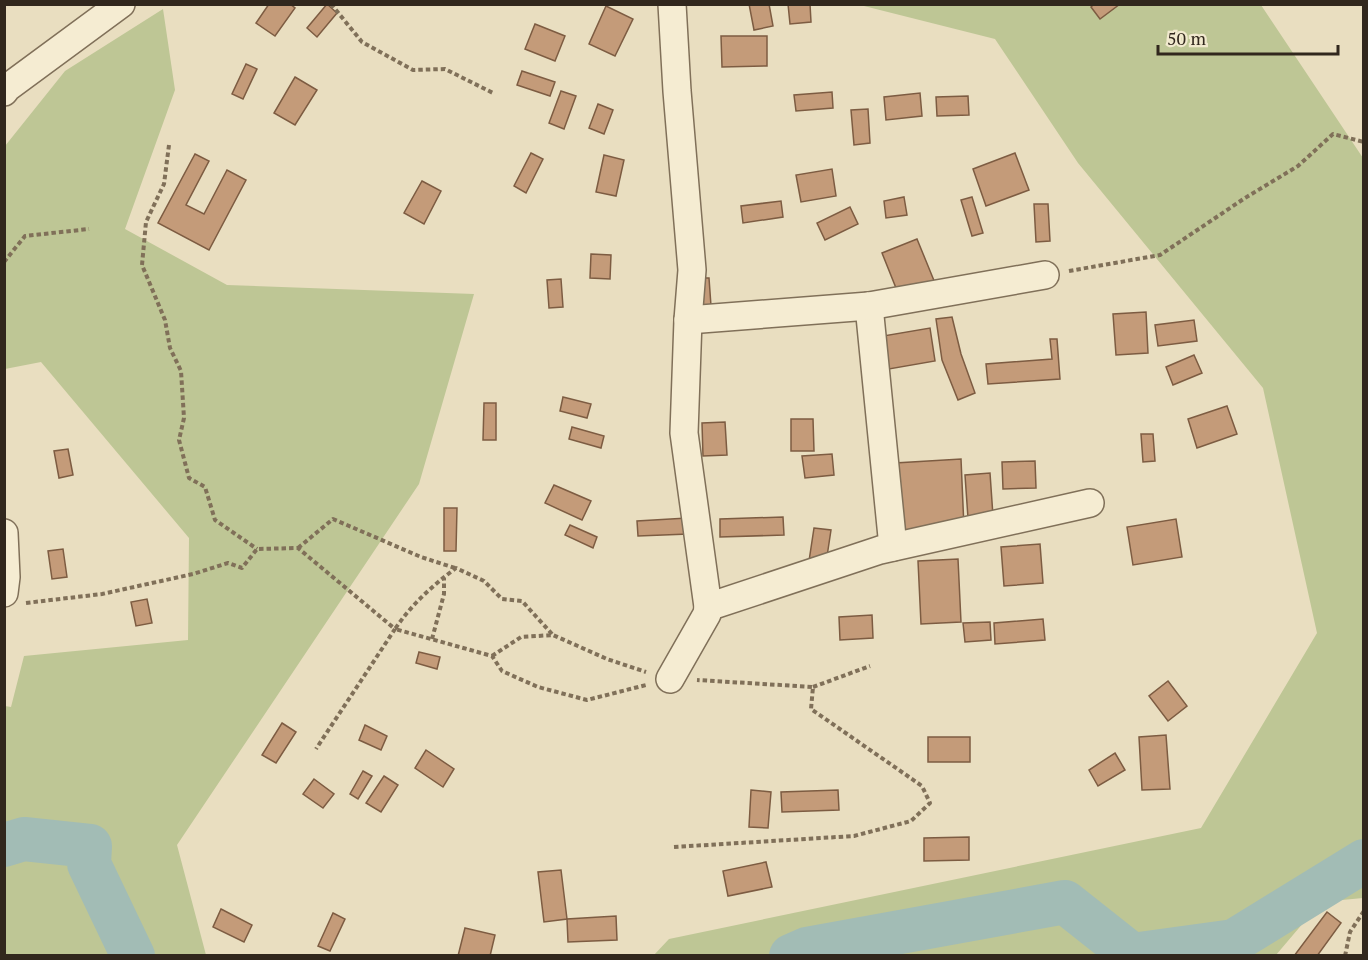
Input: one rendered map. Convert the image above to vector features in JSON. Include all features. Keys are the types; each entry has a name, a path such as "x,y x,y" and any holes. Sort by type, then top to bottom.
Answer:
{"street":[{"path":"4,92 121,4"},
{"path":"670,679 707,614 708,607 684,433 692,270 672,4"},
{"path":"688,320 869,306 1045,275"},
{"path":"869,306 892,547"},
{"path":"708,607 892,547 1090,503"},
{"path":"4,533 10,587"}],"path":[{"path":"331,4 362,42 382,54 412,70 445,69 493,93"},
{"path":"1045,275 1160,255 1245,198 1298,166 1333,134 1364,142"},
{"path":"170,145 164,184 146,222 142,265 165,320 170,348 181,371 184,418 179,440 189,478 205,487 215,520 257,549 298,548 333,519 484,581 502,599 522,601 553,634 607,659 670,679 813,687 870,666"},
{"path":"4,262 25,236 89,229"},
{"path":"298,548 395,629 492,656 502,671 538,687 587,700 670,679"},
{"path":"10,587 102,594 193,574 228,563 242,568 257,549"},
{"path":"316,748 407,611 428,590 456,568"},
{"path":"432,639 444,594 444,577"},
{"path":"492,656 521,637 553,634"},
{"path":"674,847 854,836 911,821 930,803 922,786 811,709 813,687"},
{"path":"1345,956 1350,932 1364,911"}],"green space":[{"path":"860,5 1261,5 1363,158 1363,898 1321,902 1276,955 653,956 669,939 1201,828 1317,633 1263,388 1078,163 995,39"},
{"path":"163,9 175,90 125,229 227,285 474,294 419,484 177,845 206,955 5,955 5,706 11,707 24,656 188,640 189,538 41,362 5,369 5,146 65,71"}],"building":[{"path":"269,4 290,4 295,8 275,36 256,23"},
{"path":"327,4 337,13 317,37 307,28"},
{"path":"749,4 769,4 773,26 754,30"},
{"path":"788,4 810,4 811,22 790,24"},
{"path":"1094,4 1120,4 1100,19 1091,7"},
{"path":"606,6 633,19 615,56 589,44"},
{"path":"535,24 565,36 555,61 525,49"},
{"path":"721,36 767,36 767,66 722,67"},
{"path":"246,64 257,69 243,99 232,94"},
{"path":"522,71 555,82 550,96 517,85"},
{"path":"295,77 317,90 295,125 274,113"},
{"path":"561,91 576,96 564,129 549,123"},
{"path":"832,92 833,108 796,111 794,95"},
{"path":"920,93 922,116 886,120 884,97"},
{"path":"968,96 969,115 937,116 936,97"},
{"path":"598,104 613,110 604,134 589,128"},
{"path":"868,109 870,143 854,145 851,110"},
{"path":"531,153 543,159 526,193 514,186"},
{"path":"1015,153 1029,190 986,206 973,169"},
{"path":"195,154 209,161 186,205 204,214 227,170 246,180 209,250 158,223"},
{"path":"604,155 624,160 616,196 596,192"},
{"path":"832,169 836,196 801,202 796,175"},
{"path":"422,181 441,191 424,224 404,213"},
{"path":"904,197 907,215 886,218 884,201"},
{"path":"972,197 983,233 972,236 961,200"},
{"path":"781,201 783,217 743,223 741,206"},
{"path":"1034,204 1048,204 1050,241 1036,242"},
{"path":"850,207 858,224 825,240 817,223"},
{"path":"917,239 935,283 900,298 882,253"},
{"path":"591,254 611,255 610,279 590,278"},
{"path":"698,278 709,278 711,306 700,306"},
{"path":"561,279 563,307 549,308 547,280"},
{"path":"1146,312 1148,353 1116,355 1113,314"},
{"path":"952,317 961,354 975,393 958,400 942,360 936,319"},
{"path":"1194,320 1197,341 1158,346 1155,325"},
{"path":"930,328 935,361 889,369 883,336"},
{"path":"1050,339 1057,339 1060,379 988,384 986,364 1052,359"},
{"path":"1194,355 1202,373 1173,385 1166,367"},
{"path":"563,397 591,404 587,418 560,411"},
{"path":"484,403 496,403 496,440 483,440"},
{"path":"1227,406 1237,434 1197,448 1188,419"},
{"path":"791,419 813,419 814,451 791,451"},
{"path":"725,422 727,455 703,456 702,423"},
{"path":"572,427 604,436 601,448 569,439"},
{"path":"1141,434 1153,434 1155,461 1143,462"},
{"path":"68,449 73,475 59,478 54,451"},
{"path":"832,454 834,475 805,478 802,456"},
{"path":"961,459 964,528 898,531 895,463"},
{"path":"1035,461 1036,488 1003,489 1002,462"},
{"path":"990,473 993,516 968,518 965,475"},
{"path":"554,485 591,501 582,520 545,503"},
{"path":"444,508 457,508 456,551 444,551"},
{"path":"783,517 784,535 720,537 720,519"},
{"path":"687,518 688,534 638,536 637,521"},
{"path":"1176,519 1182,557 1133,565 1127,527"},
{"path":"570,525 597,537 593,548 565,535"},
{"path":"814,528 831,530 826,563 809,561"},
{"path":"1040,544 1043,583 1004,586 1001,547"},
{"path":"63,549 67,577 52,579 48,551"},
{"path":"958,559 961,622 921,624 918,561"},
{"path":"147,599 152,623 136,626 131,602"},
{"path":"872,615 873,638 840,640 839,617"},
{"path":"1043,619 1045,640 995,644 994,623"},
{"path":"990,622 991,640 965,642 963,623"},
{"path":"419,652 440,657 437,669 416,663"},
{"path":"1168,681 1187,706 1168,721 1149,696"},
{"path":"282,723 296,732 276,763 262,755"},
{"path":"365,725 387,736 381,750 359,740"},
{"path":"1166,735 1170,789 1142,790 1139,737"},
{"path":"928,737 970,737 970,762 928,762"},
{"path":"426,750 454,769 443,787 415,768"},
{"path":"1115,753 1125,770 1098,786 1089,770"},
{"path":"363,771 372,776 358,799 350,794"},
{"path":"384,776 398,785 381,812 366,803"},
{"path":"314,779 334,794 323,808 303,794"},
{"path":"751,790 771,792 768,828 749,827"},
{"path":"838,790 839,810 782,812 781,792"},
{"path":"969,837 969,860 924,861 924,838"},
{"path":"766,862 772,887 728,896 723,871"},
{"path":"561,870 567,919 544,922 538,872"},
{"path":"221,909 252,925 244,942 213,927"},
{"path":"1327,912 1341,923 1317,956 1294,956"},
{"path":"333,913 345,919 330,951 318,946"},
{"path":"616,916 617,940 568,942 567,919"},
{"path":"465,928 495,935 490,956 458,956"}],"waterway":[{"path":"4,845 24,839 90,846 89,864 133,956"},
{"path":"791,956 807,949 1065,902 1132,955 1234,941 1364,861"}]}
